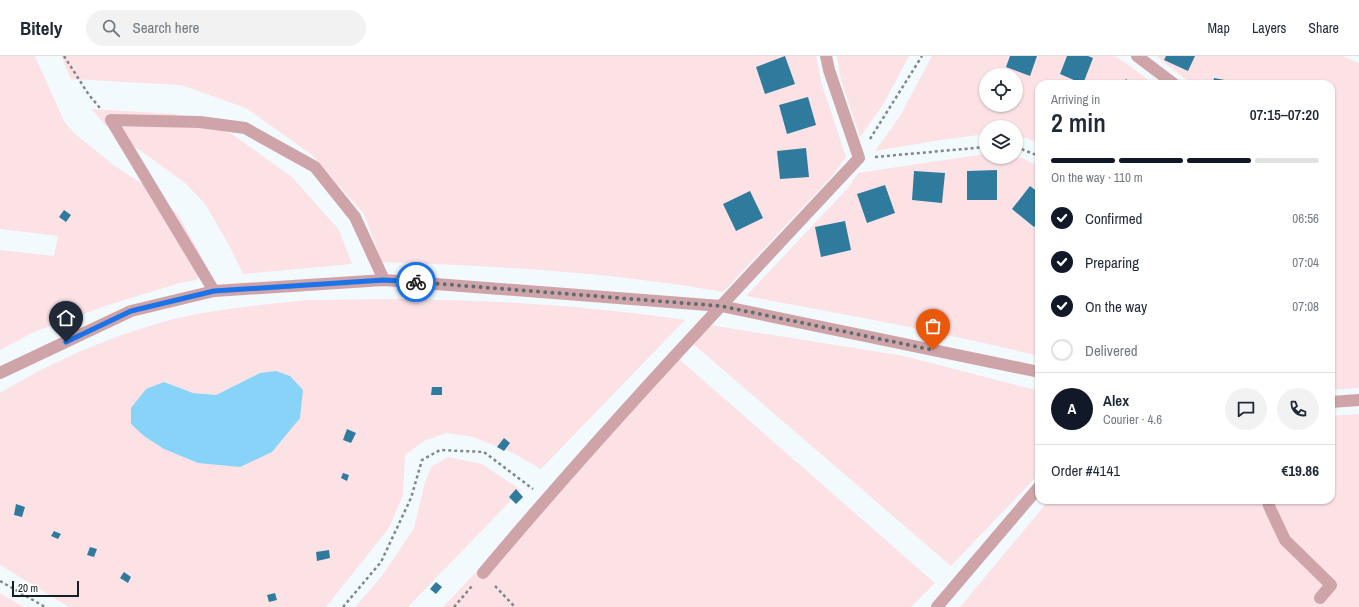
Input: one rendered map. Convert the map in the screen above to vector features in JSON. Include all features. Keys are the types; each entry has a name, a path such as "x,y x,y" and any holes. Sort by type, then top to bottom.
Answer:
{"street":[{"path":"483,573 546,498 858,158 829,70 826,56"},
{"path":"1137,56 1169,80"},
{"path":"214,291 111,120 200,122 245,128 315,167 355,217 384,280"},
{"path":"0,373 131,311 214,291 384,280 721,306 1035,371"},
{"path":"1335,402 1359,400"},
{"path":"937,607 1035,492"},
{"path":"1269,504 1285,540 1331,585 1320,598"}],"path":[{"path":"64,56 89,95"},
{"path":"858,158 922,56"},
{"path":"858,158 979,148"},
{"path":"1023,150 1035,154"},
{"path":"343,607 381,562 411,498 422,460 440,450 484,452 546,498"},
{"path":"454,607 483,573 515,607"},
{"path":"0,581 45,607"}],"shaded area":[{"path":"0,56 35,56 64,121 75,134 115,166 155,192 179,216 208,269 196,280 180,283 108,305 34,332 0,350 0,250 54,256 58,236 0,229"},
{"path":"61,56 816,56 822,85 846,157 833,175 723,292 638,279 553,271 382,262 364,214 312,155 246,108 181,85 71,79"},
{"path":"837,56 909,56 883,105 860,137 841,80"},
{"path":"932,56 1115,56 1149,80 1035,80 1035,142 1023,138 1023,120 979,120 979,135 875,151 900,116"},
{"path":"1156,56 1342,56 1359,63 1359,388 1335,390 1335,80 1187,80"},
{"path":"92,109 175,114 232,134 292,177 339,230 352,264 243,274 229,245 205,204 185,183 105,125"},
{"path":"979,155 979,164 1023,164 1023,158 1035,164 1035,355 930,331 746,296 848,188 858,173"},
{"path":"410,299 504,302 595,309 685,320 541,469 513,453 473,437 446,433 424,441 405,455 403,495 389,528 326,607 69,607 0,565 0,393 67,357 139,329 202,313 248,306 308,300","holes":["260,373 198,463 164,449 144,436 164,382 193,393 216,395"]},
{"path":"710,325 904,356 1035,390 1035,478 951,566 692,343"},
{"path":"678,358 935,583 911,607 443,607"},
{"path":"1359,414 1359,607 960,607 1046,504 1335,504 1335,416"},
{"path":"448,457 482,464 521,490 408,607 355,607 381,577 414,528 425,482 432,466"},
{"path":"0,593 24,607 0,607"}],"water":[{"path":"276,371 290,376 303,390 300,418 272,452 240,467 198,463 164,449 144,436 131,424 131,408 146,389 164,382 193,393 216,395 260,373"}],"building":[{"path":"785,56 795,84 765,94 756,67"},
{"path":"1010,56 1037,56 1030,76 1023,73 1023,68 1006,67"},
{"path":"1067,56 1088,56 1093,58 1085,80 1074,80 1060,74"},
{"path":"1166,56 1195,56 1188,71 1164,60"},
{"path":"1214,78 1225,80 1214,80"},
{"path":"808,97 816,125 787,134 779,105"},
{"path":"806,148 809,177 780,179 777,151"},
{"path":"997,170 997,200 967,200 967,171"},
{"path":"914,171 945,173 942,203 912,200"},
{"path":"885,185 895,213 867,223 857,194"},
{"path":"1030,186 1035,190 1034,227 1012,209"},
{"path":"750,191 763,218 736,231 723,204"},
{"path":"64,210 71,215 66,222 59,217"},
{"path":"845,221 851,250 821,257 815,227"},
{"path":"432,387 442,387 442,395 431,395"},
{"path":"347,429 356,433 351,443 343,440"},
{"path":"504,438 510,443 504,451 497,447"},
{"path":"343,473 349,475 347,481 341,478"},
{"path":"516,489 523,497 516,504 509,497"},
{"path":"16,504 25,507 22,517 14,515"},
{"path":"54,531 61,534 58,539 51,536"},
{"path":"90,547 97,549 94,557 87,555"},
{"path":"329,550 330,558 317,561 316,552"},
{"path":"124,572 131,577 128,583 120,578"},
{"path":"436,582 442,587 436,594 430,589"},
{"path":"275,593 277,600 269,602 267,595"}],"way so far":[{"path":"416,282 721,306 933,350"}],"route":[{"path":"66,342 131,311 214,291 384,280 416,282"}]}
